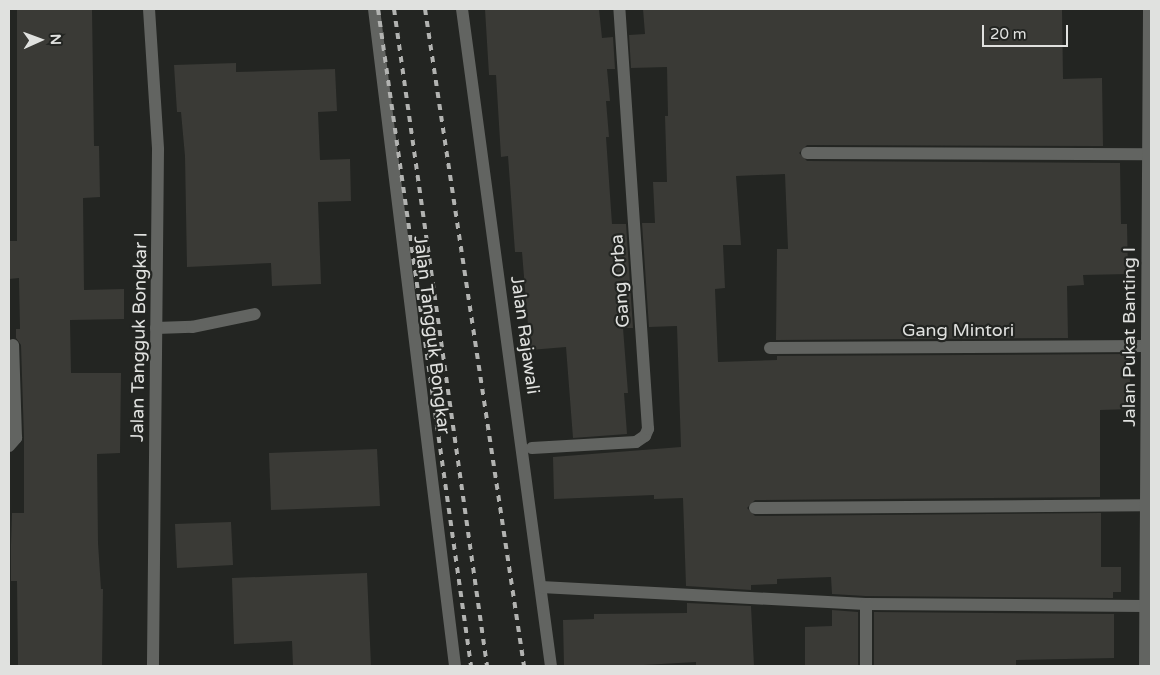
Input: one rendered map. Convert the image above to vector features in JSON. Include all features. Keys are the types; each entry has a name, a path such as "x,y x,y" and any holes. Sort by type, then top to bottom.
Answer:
{"street":[{"name":"Jalan Tangguk Bongkar I","path":"149,9 158,150 153,666"},
{"name":"Jalan Tangguk Bongkar","path":"374,9 455,666"},
{"name":"Jalan Rajawali","path":"462,9 551,666"},
{"name":"Gang Orba","path":"532,448 636,442 645,436 648,429 619,9"},
{"name":"Jalan Pukat Banting I","path":"1145,666 1149,154 1148,9"},
{"path":"807,153 1149,154"},
{"path":"156,328 192,327 255,314"},
{"path":"9,446 16,438 13,345"},
{"name":"Gang Mintori","path":"770,348 1146,346"},
{"path":"755,508 1147,513"},
{"path":"541,587 866,604 1144,606"},
{"path":"866,604 866,666"}],"building":[{"path":"17,9 92,9 94,146 99,146 100,197 83,198 84,290 124,289 124,319 70,320 71,373 121,373 120,453 97,454 98,543 101,589 103,589 102,666 18,666 17,581 11,581 11,545 12,513 24,513 24,438 21,345 16,338 16,329 20,329 19,278 9,279 9,241 17,241"},
{"path":"485,9 599,9 602,38 613,37 615,69 607,69 610,101 606,101 609,137 606,137 612,224 626,224 633,328 623,328 628,393 624,393 627,434 573,438 566,347 530,350 522,252 515,252 508,156 501,157 496,75 489,75"},
{"path":"643,9 1062,9 1063,79 1102,78 1103,146 807,145 799,153 807,161 1120,163 1121,224 1127,224 1128,274 1083,275 1084,285 1067,286 1068,338 776,340 777,249 788,249 785,174 736,176 741,245 723,245 725,288 715,289 718,362 777,360 777,356 1129,354 1131,409 1100,410 1100,497 755,500 747,508 755,516 1101,513 1101,567 1121,567 1121,592 1113,592 1113,598 866,596 832,594 831,577 777,579 777,584 751,585 751,590 686,586 683,498 654,499 654,495 554,499 553,457 681,447 677,326 649,327 642,223 655,223 653,182 667,182 665,116 668,116 667,67 631,68 629,35 645,34"},
{"path":"236,63 236,72 335,69 337,111 318,112 320,160 350,159 351,201 318,202 321,284 272,286 271,263 187,267 185,156 181,112 177,112 174,65"},
{"path":"377,449 380,506 271,510 269,453"},
{"path":"231,522 233,565 177,568 175,524"},
{"path":"367,573 371,666 293,666 292,641 234,644 232,578"},
{"path":"687,603 751,606 754,666 696,666 696,662 626,666 564,665 563,620 594,619 594,614 687,613"},
{"path":"832,610 858,612 858,666 805,666 805,627 832,626"},
{"path":"874,612 1114,614 1114,658 1016,660 1016,666 874,666"}],"railway":[{"path":"378,9 471,666"},
{"path":"394,9 487,666"},
{"path":"425,9 524,666"}]}
